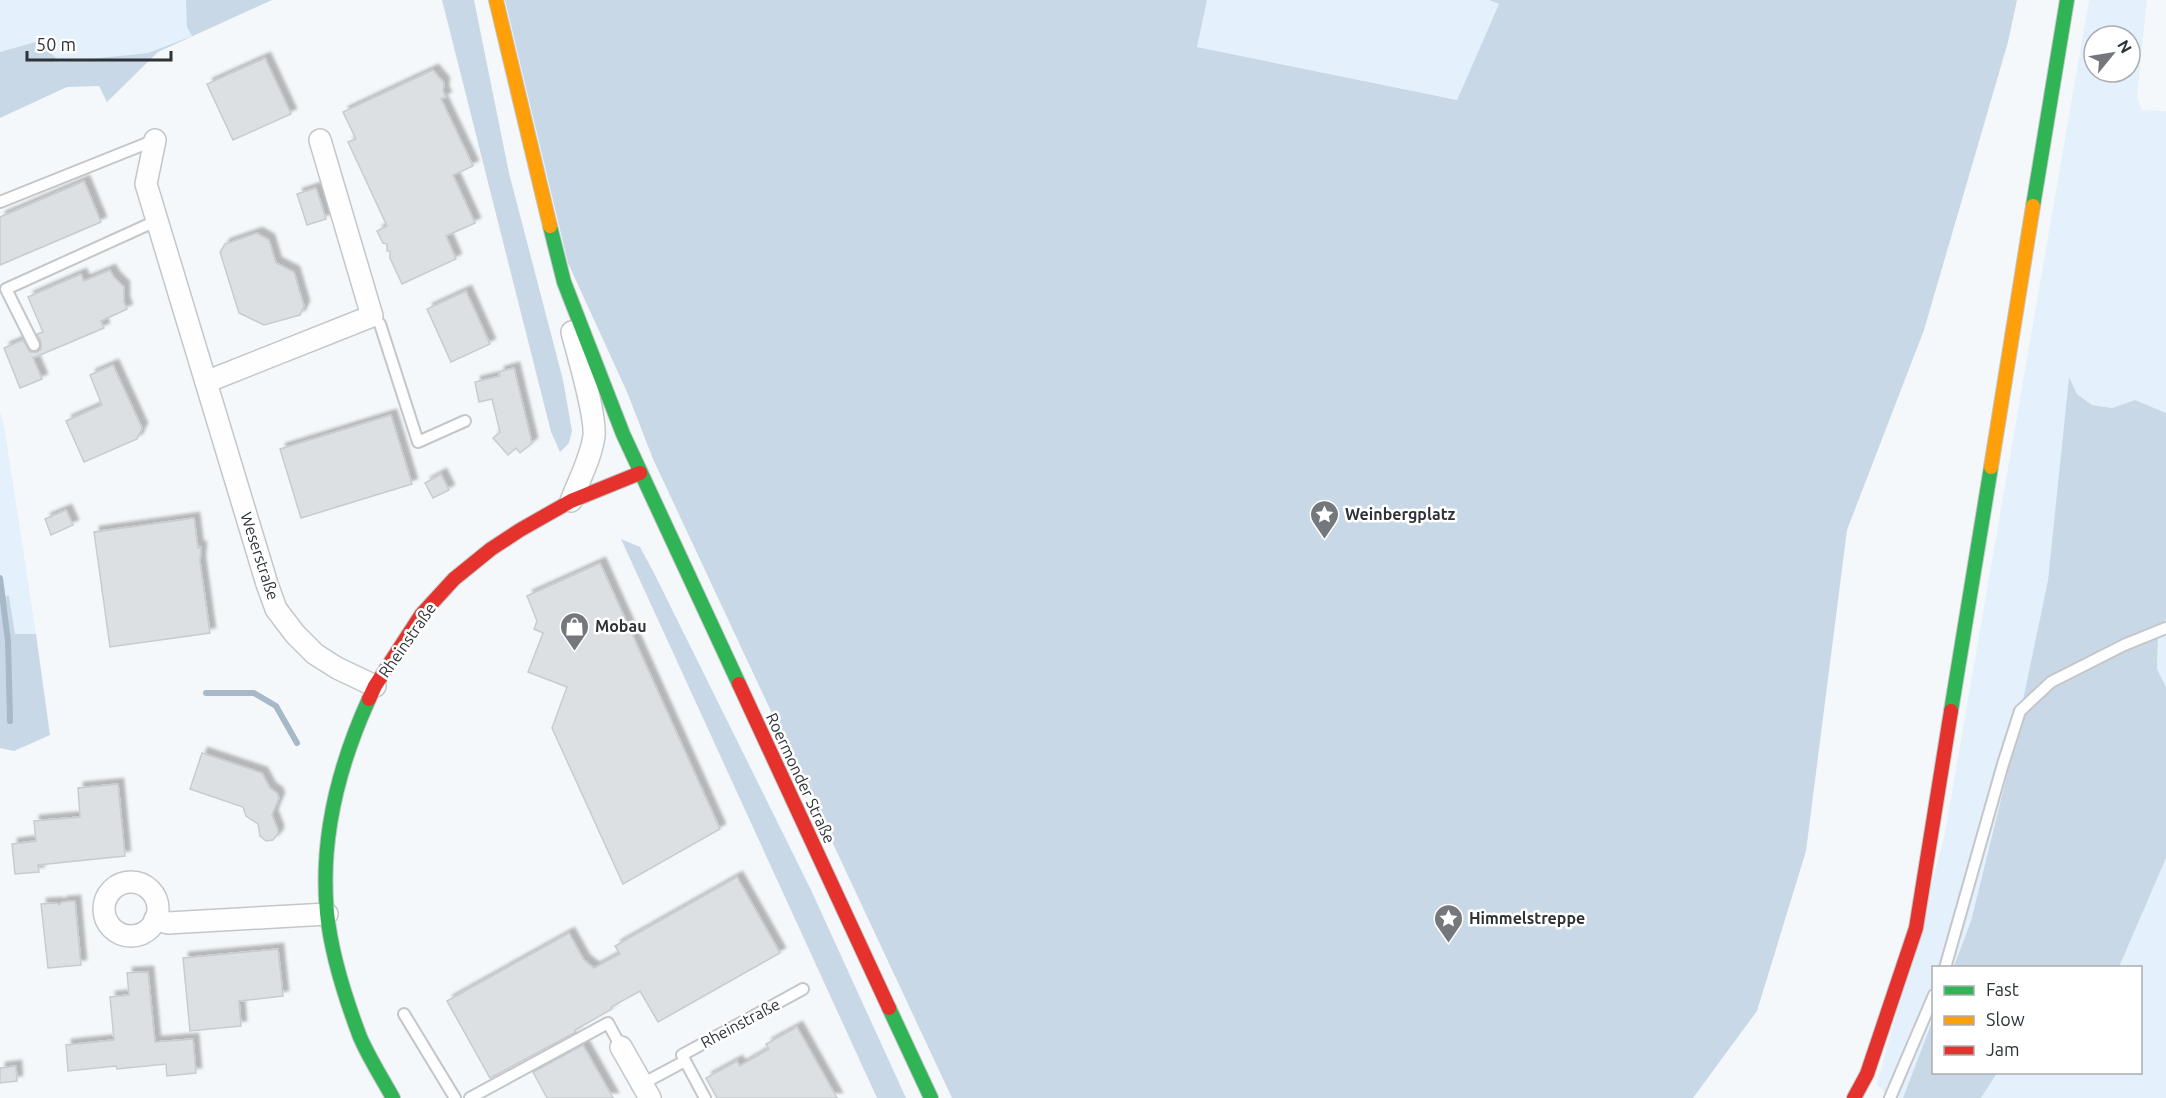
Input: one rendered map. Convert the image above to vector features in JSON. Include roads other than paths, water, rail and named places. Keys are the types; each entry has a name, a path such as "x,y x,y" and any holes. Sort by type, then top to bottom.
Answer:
{"main road":[{"name":"Roermonder Straße","path":"496,0 564,282 622,434 931,1098"},
{"path":"1854,1098 1868,1074 1916,928 2067,0"},
{"name":"Rheinstraße","path":"393,1098 361,1039 339,974 327,914 326,864 334,800 363,707 421,615 454,579 491,549 571,501 640,473"}],"street":[{"name":"Weserstraße","path":"155,140 146,184 276,609 295,634 315,654 337,668 375,686"},
{"path":"206,382 372,316 320,140"},
{"path":"564,282 563,298 592,415 594,433 591,449 571,501"},
{"path":"155,919 168,924 327,914"},
{"name":"Rheinstraße","path":"621,1047 646,1091"}],"lane":[{"path":"0,202 155,140"},
{"path":"34,345 6,289 156,221"},
{"path":"372,316 380,324 418,442 465,421"},
{"path":"1946,966 2020,711 2051,682 2124,645 2166,628"},
{"name":"Rheinstraße","path":"705,1098 682,1054 803,989"},
{"path":"1890,1098 1932,1000"},
{"path":"404,1014 455,1098"},
{"name":"Rheinstraße","path":"470,1098 608,1023 621,1047"},
{"name":"Rheinstraße","path":"646,1091 685,1060"}],"waterway":[{"path":"0,578 8,641 10,721"},
{"path":"206,693 254,693 276,706 297,743"}],"place":[{"name":"Weinbergplatz","path":"1324,540"},
{"name":"Mobau","path":"574,652"},
{"name":"Himmelstreppe","path":"1448,944"}]}
